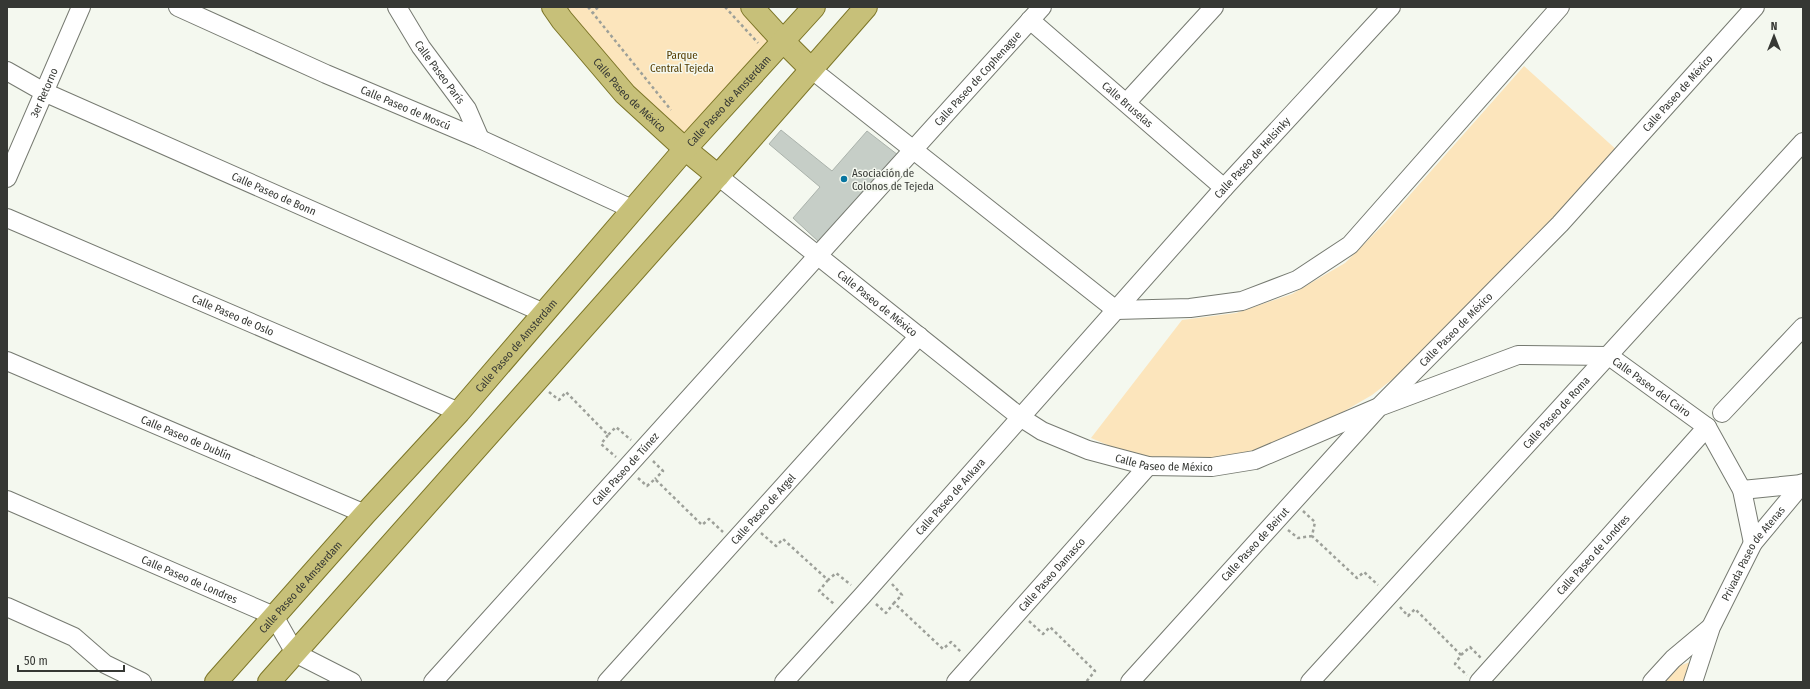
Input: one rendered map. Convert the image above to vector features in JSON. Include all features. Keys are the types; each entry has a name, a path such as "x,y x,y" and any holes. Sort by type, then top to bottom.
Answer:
{"main road":[{"name":"Calle Paseo de México","path":"553,7 562,20 625,94 685,149 718,176"},
{"path":"752,7 811,69"},
{"name":"Calle Paseo de Amsterdam","path":"216,682 458,412 634,210 685,149 814,7"},
{"path":"269,682 537,381 866,7"}],"street":[{"name":"3er Retorno","path":"7,178 81,7"},
{"name":"Calle Paseo París","path":"397,7 422,47 467,110 480,139"},
{"path":"1127,102 1214,7"},
{"name":"Calle Paseo de Helsinky","path":"1116,310 1224,188 1390,7"},
{"path":"811,69 1116,310 1190,308 1242,301 1296,280 1350,245 1560,7"},
{"name":"Calle Paseo de México","path":"718,176 1020,417 1042,431 1088,450 1148,466 1212,467 1256,460 1379,407 1560,224 1755,7"},
{"name":"Calle Paseo de Moscú","path":"188,9 326,74 480,139 634,210"},
{"name":"Calle Bruselas","path":"1036,14 1127,102 1224,188"},
{"name":"Calle Paseo de Cophenague","path":"817,255 914,151 1036,14"},
{"name":"Calle Paseo de Bonn","path":"7,71 44,92 544,313"},
{"name":"Calle Paseo de Roma","path":"1310,682 1803,142"},
{"name":"Calle Paseo de Oslo","path":"7,218 458,412"},
{"name":"Calle Paseo de Túnez","path":"433,682 817,255"},
{"name":"Calle Paseo de Ankara","path":"784,682 1116,310"},
{"path":"1722,413 1803,327"},
{"name":"Calle Paseo de Argel","path":"607,682 919,336"},
{"name":"Calle Paseo del Cairo","path":"1379,407 1518,355 1609,356 1707,427 1742,490 1753,543"},
{"name":"Calle Paseo de Dublín","path":"7,361 365,514"},
{"name":"Calle Paseo de Beirut","path":"1130,682 1379,407"},
{"name":"Calle Paseo de Londres","path":"1474,680 1492,668 1707,427"},
{"name":"Calle Paseo Damasco","path":"956,682 1148,466"},
{"name":"Privada Paseo de Atenas","path":"1742,490 1803,484"},
{"name":"Privada Paseo de Atenas","path":"1692,682 1711,627 1753,543 1803,484"},
{"name":"Calle Paseo de Londres","path":"7,500 274,616"},
{"path":"7,607 74,637 106,664 142,682"},
{"path":"274,616 295,653 352,682"},
{"name":"Privada Paseo de Atenas","path":"1652,682 1681,653 1711,627"},
{"path":"1681,653 1698,664"}],"path":[{"path":"588,7 592,14 675,115"},
{"path":"592,14 598,7"},
{"path":"537,381 559,400 566,392 608,435"},
{"path":"616,427 663,471 647,486 601,444 608,435 616,427"},
{"path":"655,479 702,525 709,519 733,542"},
{"path":"1293,502 1315,522 1312,536"},
{"path":"1275,521 1298,538 1312,536"},
{"path":"750,524 776,546 783,539 828,580"},
{"path":"1312,536 1357,578 1364,572 1408,616 1415,609 1462,655"},
{"path":"845,614 819,591 828,580 836,573 886,612 902,595 881,574"},
{"path":"894,603 944,649 952,642 973,663"},
{"path":"1019,611 1043,634 1050,627 1095,671 1086,682"},
{"path":"1474,680 1455,664 1470,647 1492,668"}],"green space":[{"name":"Parque Central Tejeda","path":"567,7 745,7 775,38 683,140 654,112 577,22"},
{"path":"1524,66 1619,152 1419,359 1372,395 1312,430 1240,458 1201,460 1134,456 1091,438 1182,320 1236,313 1292,294 1345,263 1385,223"},
{"path":"1690,662 1683,682 1665,682 1679,666"}],"building":[{"name":"Asociación de Colonos de Tejeda","path":"781,130 832,171 867,131 898,155 819,242 793,218 820,187 769,144"}],"place":[{"name":"Asociación de Colonos de Tejeda","path":"844,179"}]}
